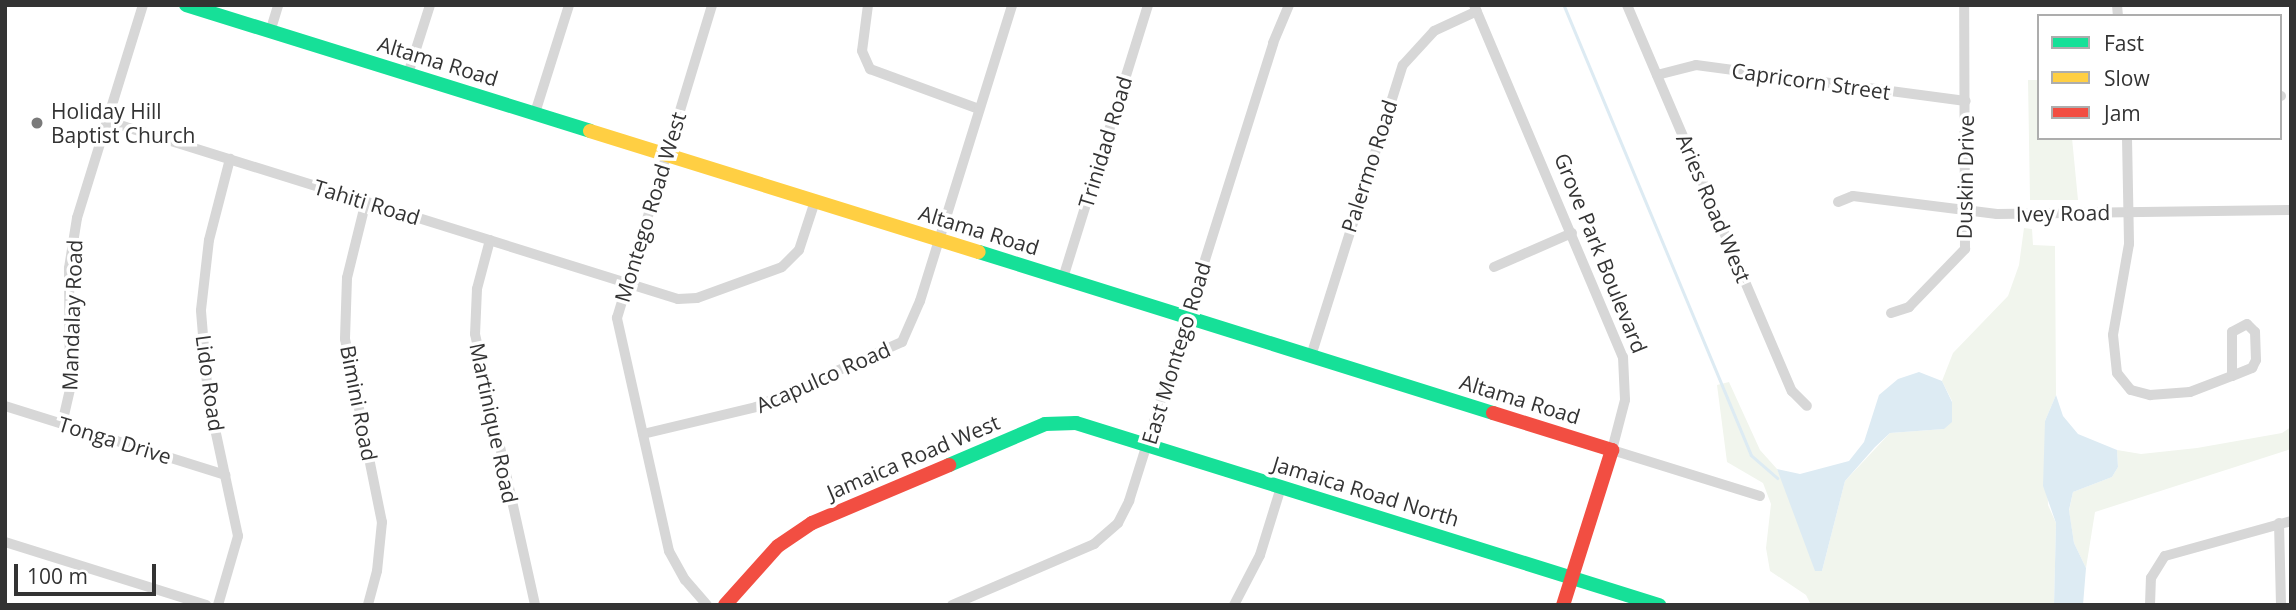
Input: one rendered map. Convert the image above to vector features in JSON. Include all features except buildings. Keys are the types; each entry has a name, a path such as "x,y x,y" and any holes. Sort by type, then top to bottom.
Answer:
{"street":[{"name":"Mandalay Road","path":"62,424 70,389 69,268 77,218 143,5"},
{"name":"Altama Road","path":"186,5 1760,496"},
{"path":"270,32 278,5"},
{"path":"408,74 430,5"},
{"path":"535,113 569,5"},
{"name":"Montego Road West","path":"707,605 685,580 669,551 618,327 627,283 712,5"},
{"path":"868,5 862,51 870,69 979,109"},
{"name":"Acapulco Road","path":"643,434 756,407 902,342 911,330 1012,5"},
{"name":"Trinidad Road","path":"1063,278 1148,5"},
{"name":"East Montego Road","path":"952,605 1109,533 1127,507 1273,43 1289,5"},
{"name":"Aries Road West","path":"1627,5 1792,391 1807,406"},
{"name":"Duskin Drive","path":"1891,313 1909,307 1956,263 1965,249 1967,210 1964,5"},
{"name":"Grove Park Boulevard","path":"1475,8 1623,357 1625,400 1563,605"},
{"name":"Palermo Road","path":"1311,356 1403,65 1434,31 1475,8"},
{"name":"Capricorn Street","path":"1657,75 1696,65 1966,101"},
{"name":"Tahiti Road","path":"107,121 687,300 782,267 799,250 815,201"},
{"path":"2127,140 2128,259 2113,335 2113,362 2123,383 2140,393 2164,395 2190,392 2232,376 2252,368 2256,360 2255,332 2246,324 2232,332 2232,376"},
{"name":"Lido Road","path":"218,605 239,536 208,396 201,310 209,240 230,159"},
{"name":"Ivey Road","path":"1838,202 1853,196 1967,210 2129,213 2291,211"},
{"name":"Bimini Road","path":"366,201 347,278 345,339 382,522 377,571 368,605"},
{"path":"1494,267 1572,233"},
{"name":"Martinique Road","path":"490,240 477,289 475,334 535,605"},
{"name":"Tonga Drive","path":"5,406 225,475"},
{"name":"Jamaica Road West","path":"725,605 794,533 1045,424 1076,423 1147,446"},
{"name":"Jamaica Road North","path":"1147,446 1659,605"},
{"path":"1234,605 1260,555 1281,487"},
{"path":"2150,605 2149,586 2157,565 2179,549 2291,521"},
{"path":"2279,523 2281,605"},
{"path":"5,542 206,605"}],"shaded area":[{"path":"2028,80 2037,80 2037,140 2072,140 2078,200 2030,200"},
{"path":"2024,228 2032,229 2033,245 2055,246 2056,395 2045,421 2048,505 2056,523 2054,605 1811,605 1806,595 1770,571 1766,548 1771,504 1763,483 1727,462 1717,385 1729,382 1760,450 1777,469 1822,571 1845,481 1890,433 1944,429 1952,401 1942,381 1953,353 2008,296 2019,265"},
{"path":"1919,372 1942,381 1952,402 1952,422 1944,429 1890,433 1875,447 1845,481 1822,571 1815,571 1777,469 1800,474 1849,461 1864,442 1879,395 1898,379"},
{"path":"2056,395 2063,416 2078,434 2117,450 2118,467 2112,477 2073,492 2069,510 2074,543 2086,568 2083,605 2054,605 2056,523 2043,486 2045,421"},
{"path":"2291,427 2291,449 2095,512 2086,568 2074,543 2069,511 2073,492 2112,477 2118,467 2117,450 2141,454 2197,448 2282,433"}],"waterway":[{"path":"1564,5 1751,455 1777,478"}],"traffic: fast":[{"path":"186,5 590,131"},
{"path":"979,252 1493,413"},
{"path":"949,465 1045,424 1076,423 1659,605"}],"traffic: slow":[{"path":"590,131 979,252"}],"traffic: jam":[{"path":"1493,413 1612,450 1563,605"},
{"path":"725,605 778,546 812,523 949,465"}],"place":[{"name":"Holiday Hill Baptist Church","path":"37,123"}]}
